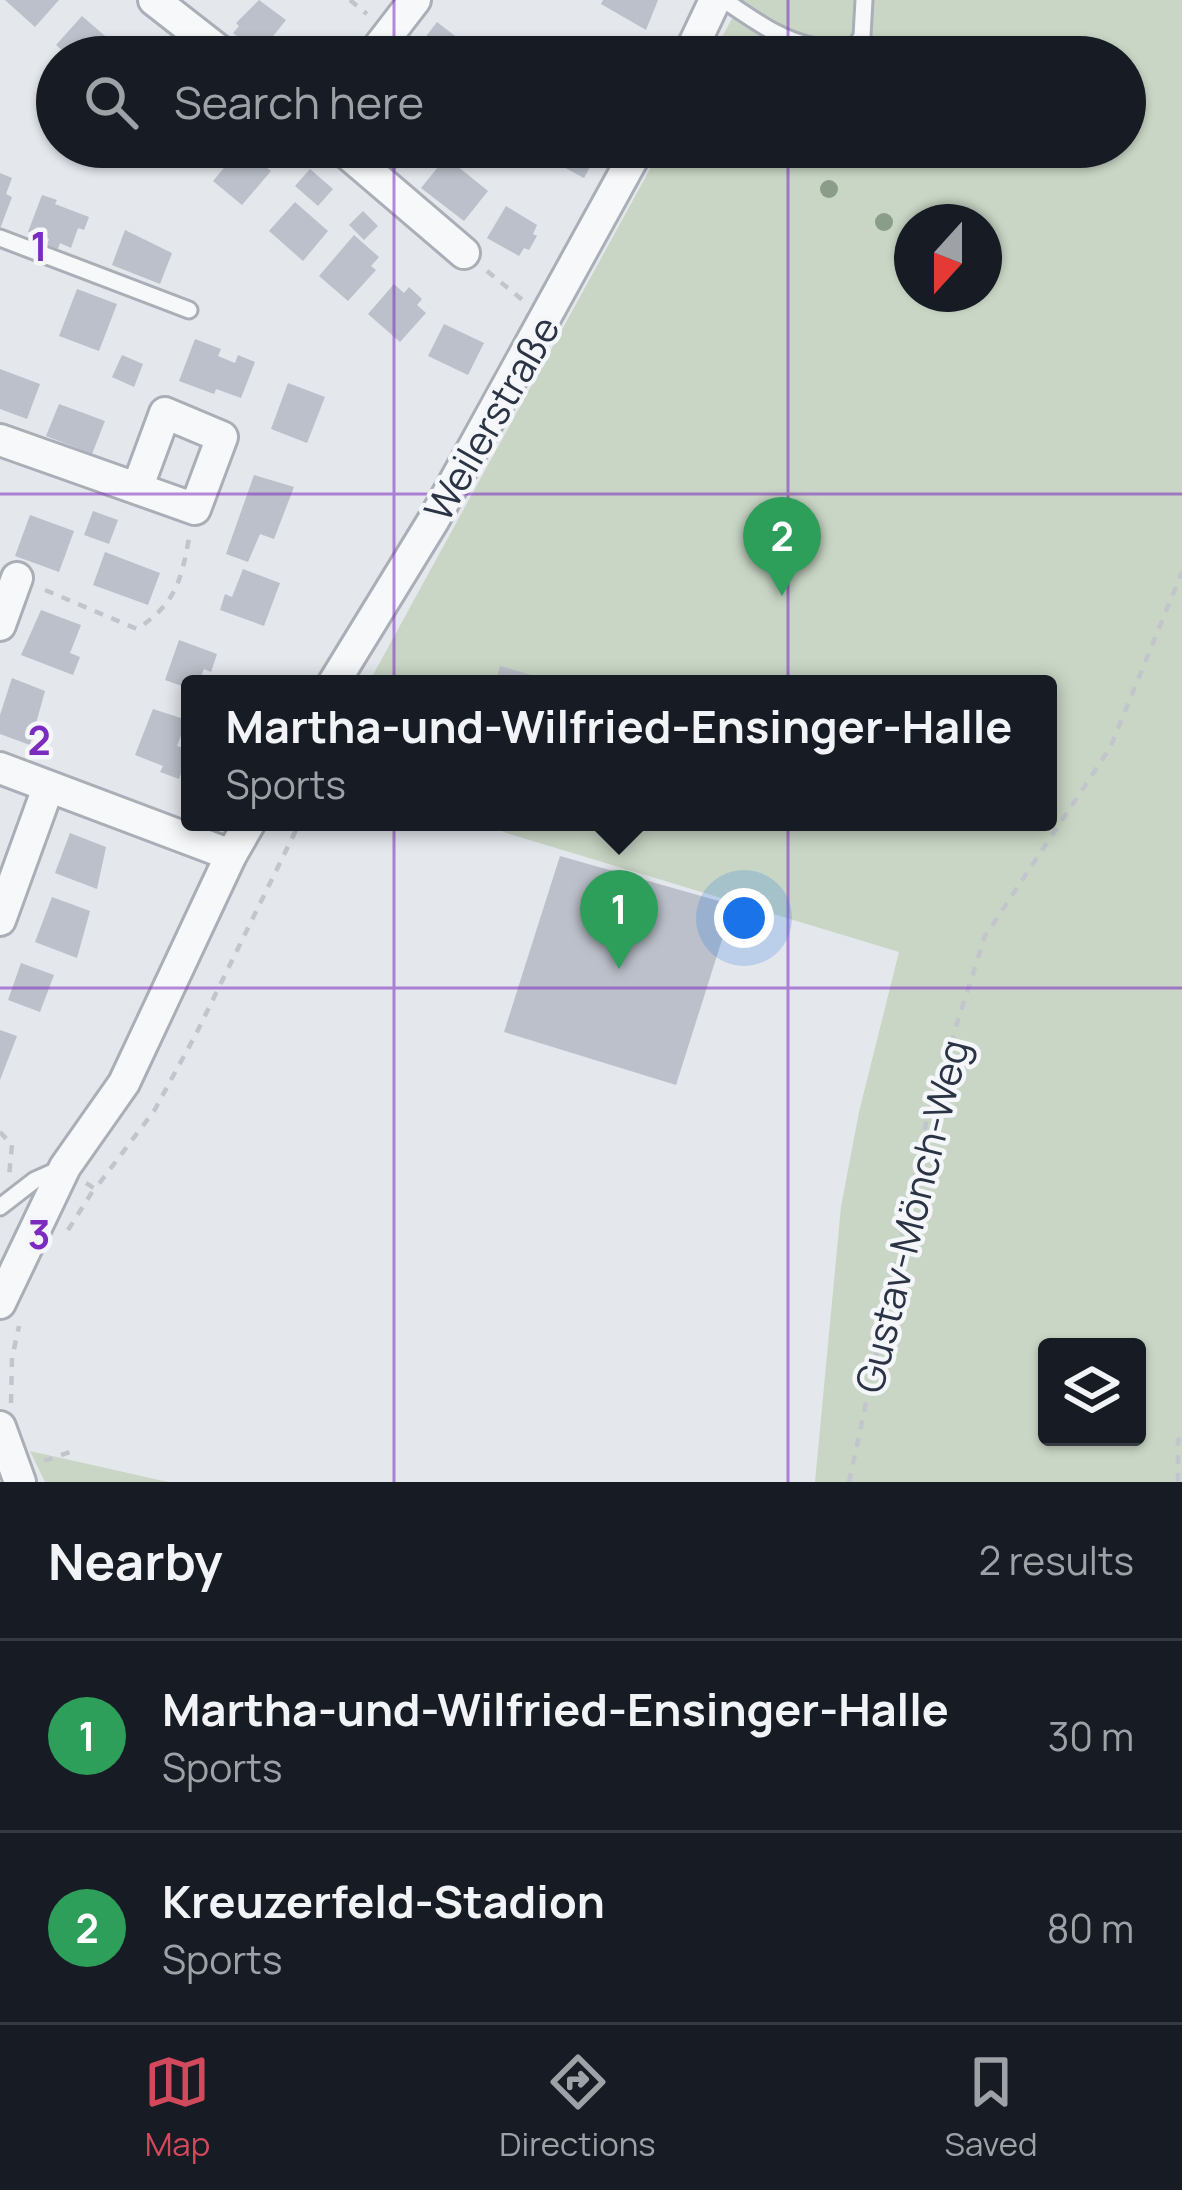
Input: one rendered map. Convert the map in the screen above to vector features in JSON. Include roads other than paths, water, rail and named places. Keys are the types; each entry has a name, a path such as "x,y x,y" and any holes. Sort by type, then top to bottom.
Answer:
{"street":[{"path":"154,0 200,36"},
{"path":"387,36 415,0"},
{"path":"700,36 720,0"},
{"path":"365,168 464,253"},
{"name":"Weilerstraße","path":"339,675 433,521 628,168"},
{"path":"0,440 195,509 222,437 165,413 138,486"},
{"path":"0,625 17,578"},
{"path":"0,768 231,855"},
{"path":"0,920 48,788"},
{"path":"10,1313 65,1167 124,1083 245,831"},
{"path":"5,1419 17,1477"}],"lane":[{"path":"720,0 783,36"},
{"path":"862,36 864,0"},
{"path":"0,238 189,310"},
{"path":"3,1203 34,1180 65,1167"}],"place":[{"name":"Kreuzerfeld-Stadion","path":"782,596"},
{"name":"Martha-und-Wilfried-Ensinger-Halle","path":"619,969"}]}
